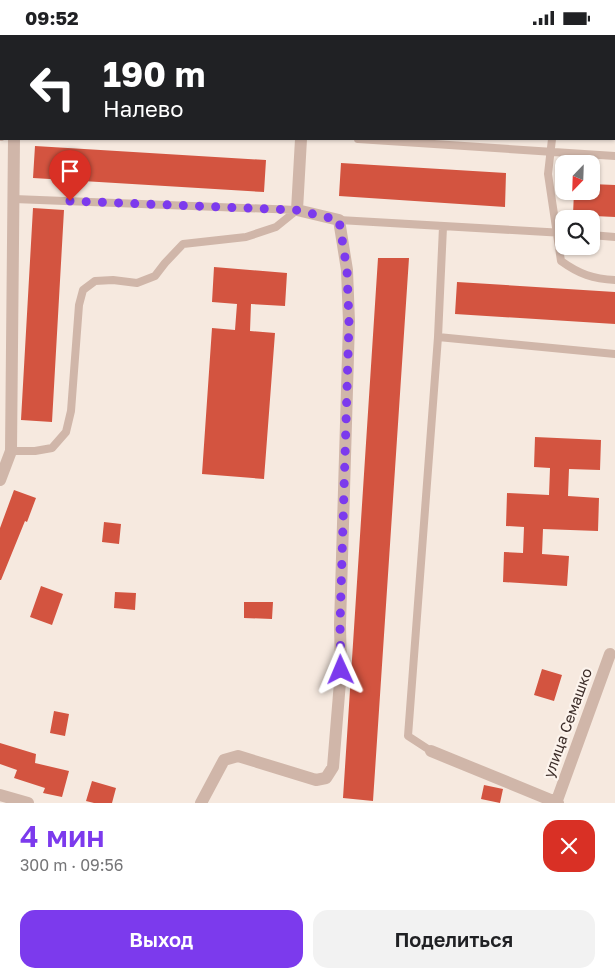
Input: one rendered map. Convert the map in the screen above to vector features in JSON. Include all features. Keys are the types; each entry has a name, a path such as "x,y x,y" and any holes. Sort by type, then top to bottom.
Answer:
{"street":[{"path":"0,480 11,451 5,375 14,199 14,140"},
{"path":"201,803 224,760 238,756 316,781 326,778 333,767 341,670 340,625 349,322 347,270 339,220 296,210 301,140"},
{"name":"улица Семашко","path":"557,803 613,652"},
{"path":"431,751 557,803"},
{"path":"0,795 28,803"}],"lane":[{"path":"372,140 615,156"},
{"path":"552,140 548,175 555,210"},
{"path":"14,199 296,210"},
{"path":"11,451 35,451 52,448 66,431 71,411 79,305 83,290 95,281 113,280 137,283 155,276 183,244 246,237 276,227 296,210"},
{"path":"339,220 555,233"},
{"path":"431,751 408,736 438,337 443,227"},
{"path":"600,236 615,237"},
{"path":"561,255 561,261 576,273 604,280 615,280"},
{"path":"438,337 615,354"}],"building":[{"path":"35,146 266,160 264,192 33,178"},
{"path":"341,163 506,173 505,207 339,196"},
{"path":"600,184 615,185 615,217 600,216 600,210 573,210 574,200 600,200"},
{"path":"33,208 64,210 52,422 21,420"},
{"path":"378,258 409,258 373,801 343,798"},
{"path":"214,267 287,273 285,306 251,304 250,331 275,333 264,479 202,474 212,328 235,330 237,304 212,302"},
{"path":"457,282 615,292 615,324 455,314"},
{"path":"535,437 601,440 600,470 569,469 568,496 599,498 598,531 543,529 542,554 569,556 567,586 503,582 504,552 523,553 524,527 506,526 507,493 549,495 550,468 534,467"},
{"path":"14,490 36,498 0,580 0,528"},
{"path":"104,522 121,524 119,544 102,542"},
{"path":"41,586 63,594 52,625 30,617"},
{"path":"115,592 136,593 135,610 114,608"},
{"path":"244,602 273,602 272,619 244,618"},
{"path":"542,669 562,675 554,701 534,695"},
{"path":"54,711 69,714 65,736 50,733"},
{"path":"0,743 36,754 35,763 69,771 62,797 43,793 45,788 14,778 17,770 0,764"},
{"path":"92,781 116,788 112,803 86,801"},
{"path":"484,785 503,789 500,803 481,799"}],"route":[{"path":"70,201 296,210 339,220 347,270 349,322 340,625 341,670"}]}
